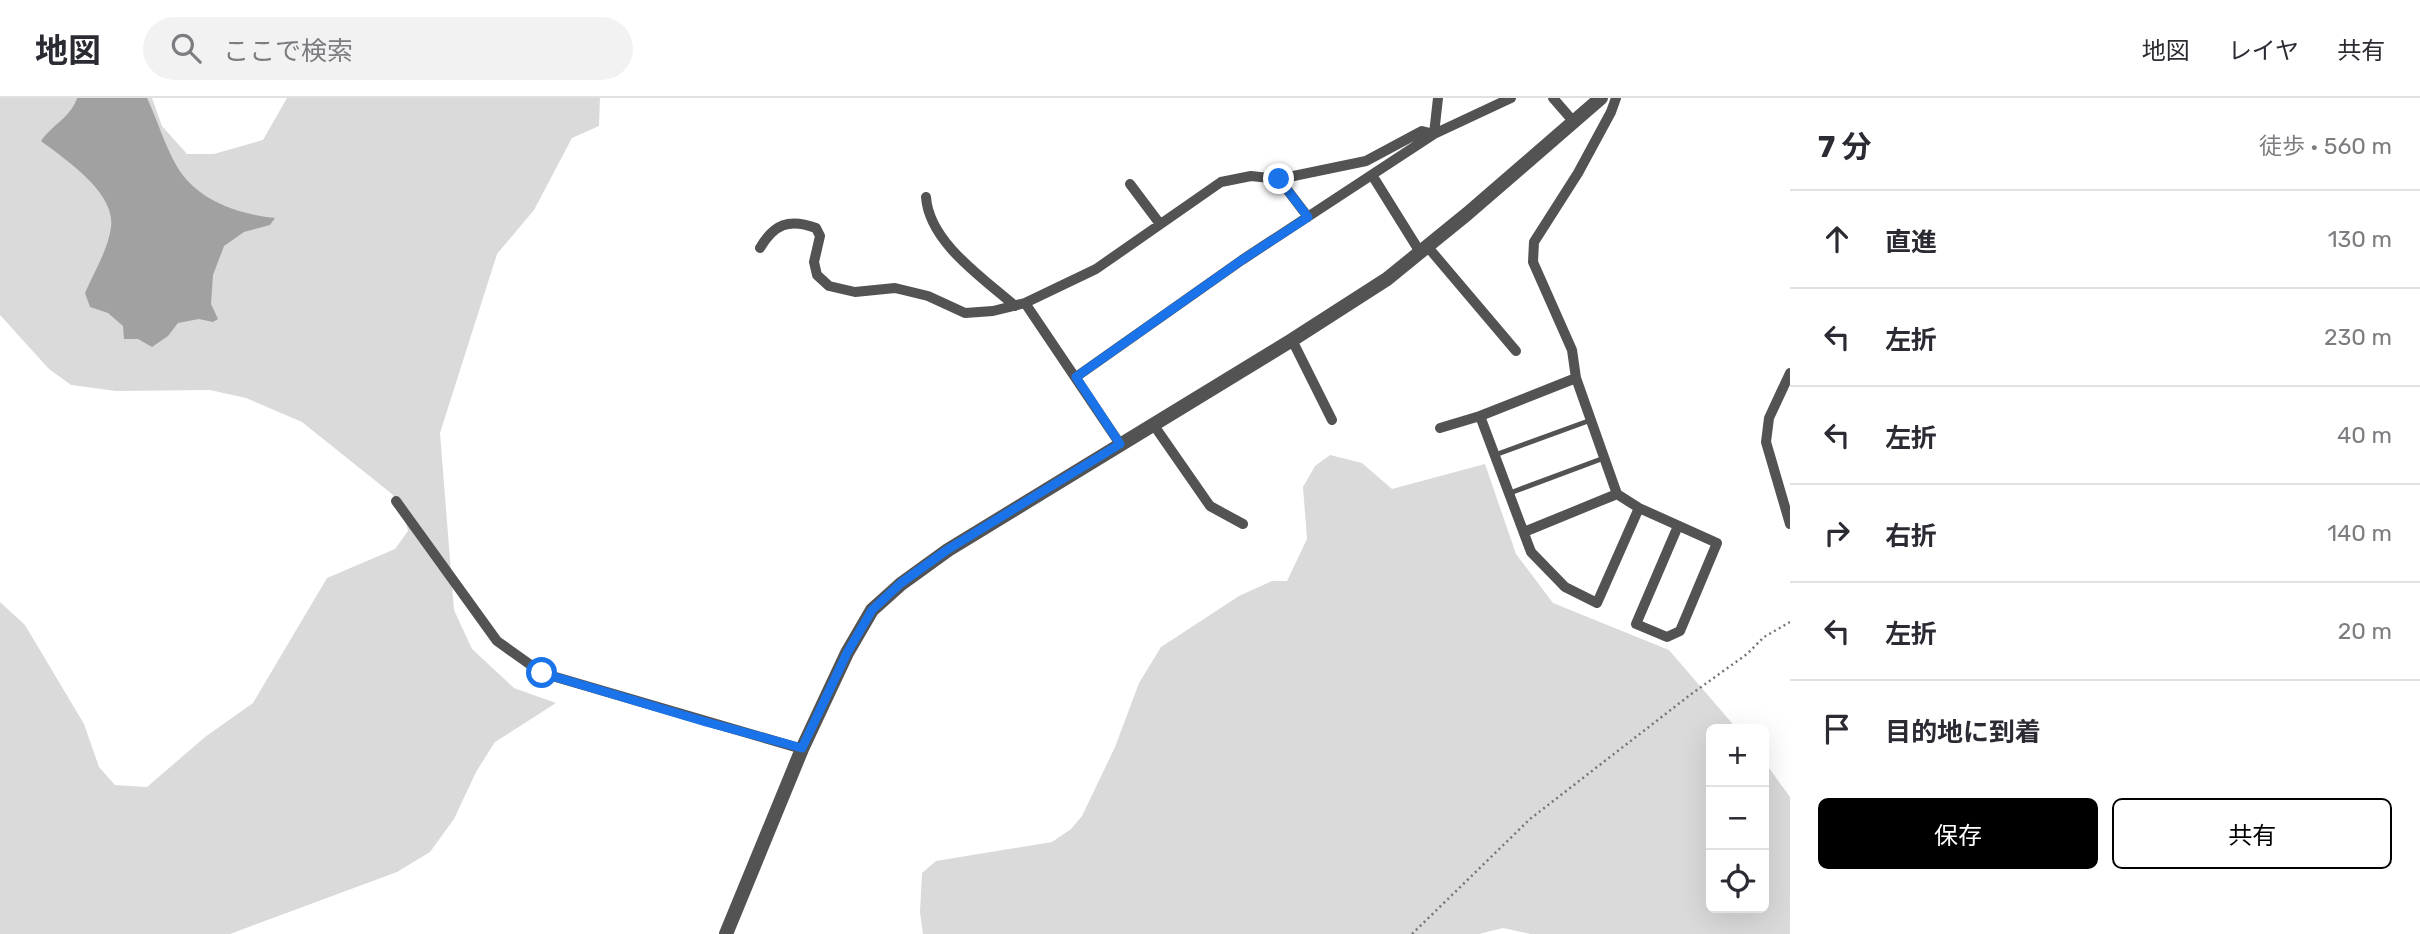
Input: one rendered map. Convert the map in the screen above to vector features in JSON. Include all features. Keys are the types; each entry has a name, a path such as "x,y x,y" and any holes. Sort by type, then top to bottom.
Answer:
{"street":[{"path":"1434,134 1438,98"},
{"path":"1076,377 1242,260 1434,134 1511,98"},
{"path":"1553,98 1573,121"},
{"path":"726,934 802,748 847,653 872,610 901,583 947,550 1292,340 1387,279 1601,98"},
{"path":"1616,98 1578,173 1534,242 1533,262 1572,350 1576,378 1617,494 1639,508 1717,543 1680,631 1667,637 1636,624 1678,526"},
{"path":"760,248 769,232 786,224 804,224 816,228 820,236 814,262 817,275 829,286 855,292 895,288 928,296 965,313 993,311 1020,304 1096,269 1222,182 1251,176 1279,179 1366,161 1423,131 1434,134"},
{"path":"1372,175 1423,249 1517,351"},
{"path":"1279,179 1308,217"},
{"path":"1129,184 1160,224"},
{"path":"926,197 933,225 952,249 1020,304 1076,377 1120,444"},
{"path":"1292,340 1332,420"},
{"path":"1790,373 1769,418 1766,442 1790,524"},
{"path":"1440,428 1480,416 1576,378"},
{"path":"1480,416 1531,552 1565,587 1597,603 1639,508"},
{"path":"1153,424 1210,506 1244,524"},
{"path":"1524,532 1617,494"},
{"path":"396,500 497,641 542,673 802,748"}],"lane":[{"path":"1495,455 1591,420"},
{"path":"1510,493 1604,458"}],"path":[{"path":"1412,934 1530,818 1747,654 1764,637 1790,622"}],"shaded area":[{"path":"0,98 152,98 162,126 187,154 214,154 263,140 287,98 600,98 599,126 572,138 534,210 497,254 440,433 454,610 472,649 514,688 556,703 495,742 476,772 454,819 430,852 397,872 230,934 0,934 0,602 25,625 84,724 99,767 115,785 147,787 205,737 253,703 327,578 395,549 408,531 402,507 392,494 302,422 246,398 210,390 116,391 71,385 49,369 0,315"},
{"path":"77,98 147,98 175,163 193,186 231,208 275,218 270,225 244,232 224,246 213,275 211,304 218,319 213,322 199,319 178,323 168,336 152,347 138,339 124,339 123,326 108,313 90,307 85,293 107,244 111,227 110,214 106,202 87,178 41,141 66,116"},
{"path":"1330,455 1362,463 1392,489 1485,464 1516,554 1553,603 1669,650 1733,724 1706,724 1706,913 1769,913 1769,768 1790,797 1790,934 1531,934 1503,928 1479,934 923,934 920,912 922,873 936,861 1052,842 1071,829 1082,816 1115,747 1139,683 1161,647 1239,596 1272,581 1287,581 1307,539 1303,487 1315,466"}],"route":[{"path":"542,673 802,748 847,653 872,610 901,583 947,550 1120,444 1076,377 1308,217 1279,179"}]}
